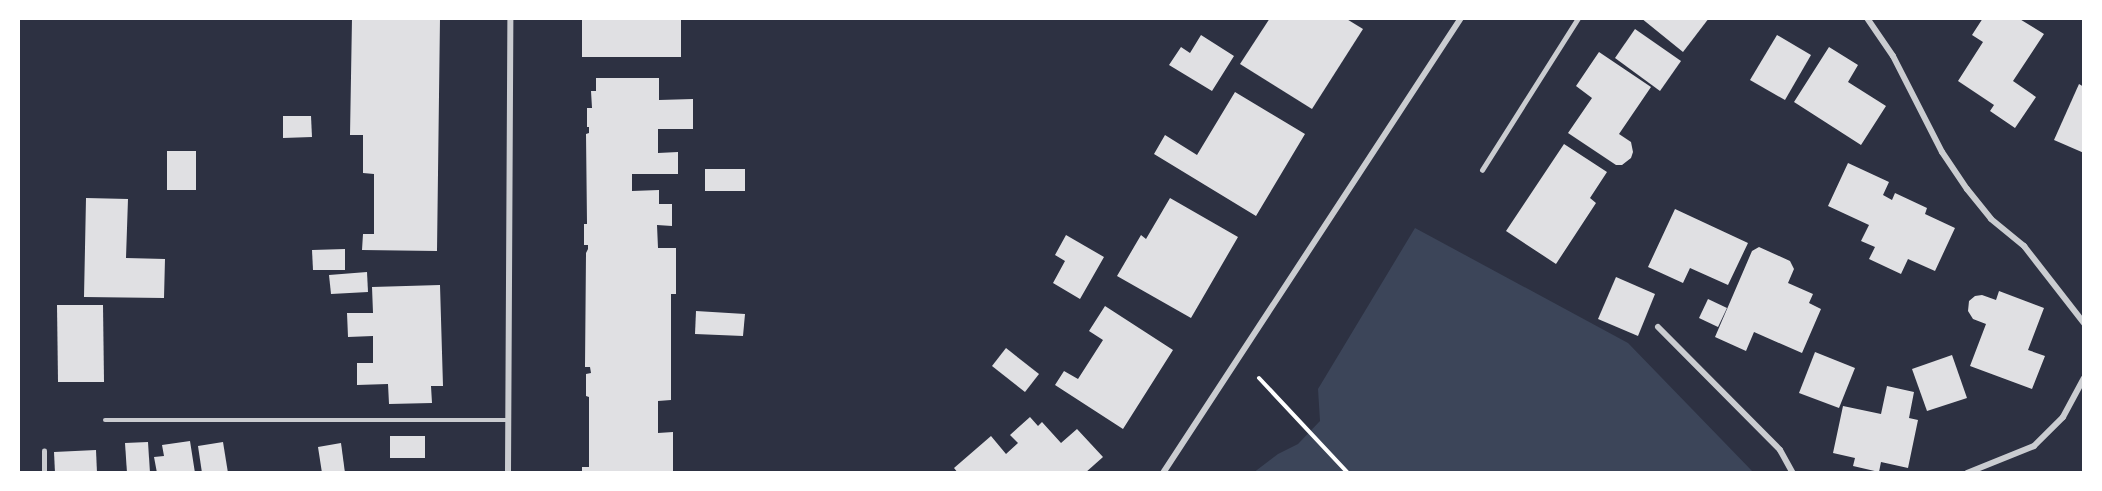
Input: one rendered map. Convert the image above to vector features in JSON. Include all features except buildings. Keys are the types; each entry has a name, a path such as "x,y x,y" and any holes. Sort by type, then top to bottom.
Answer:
{"street":[{"path":"508,473 510,18"},
{"path":"1163,473 1461,18"},
{"path":"1867,18 1893,56 1942,152 1967,189 1991,219 2024,246 2084,323"},
{"path":"1658,327 1780,450 1793,473"},
{"path":"1967,473 2034,446 2063,417 2084,378"}],"lane":[{"path":"1482,170 1578,18"},
{"path":"105,420 508,420"},
{"path":"44,473 45,451"}],"path":[{"path":"1240,357 1348,473"}],"shaded area":[{"path":"1415,228 1628,343 1754,473 1253,473 1278,454 1298,444 1320,421 1318,389"}]}
